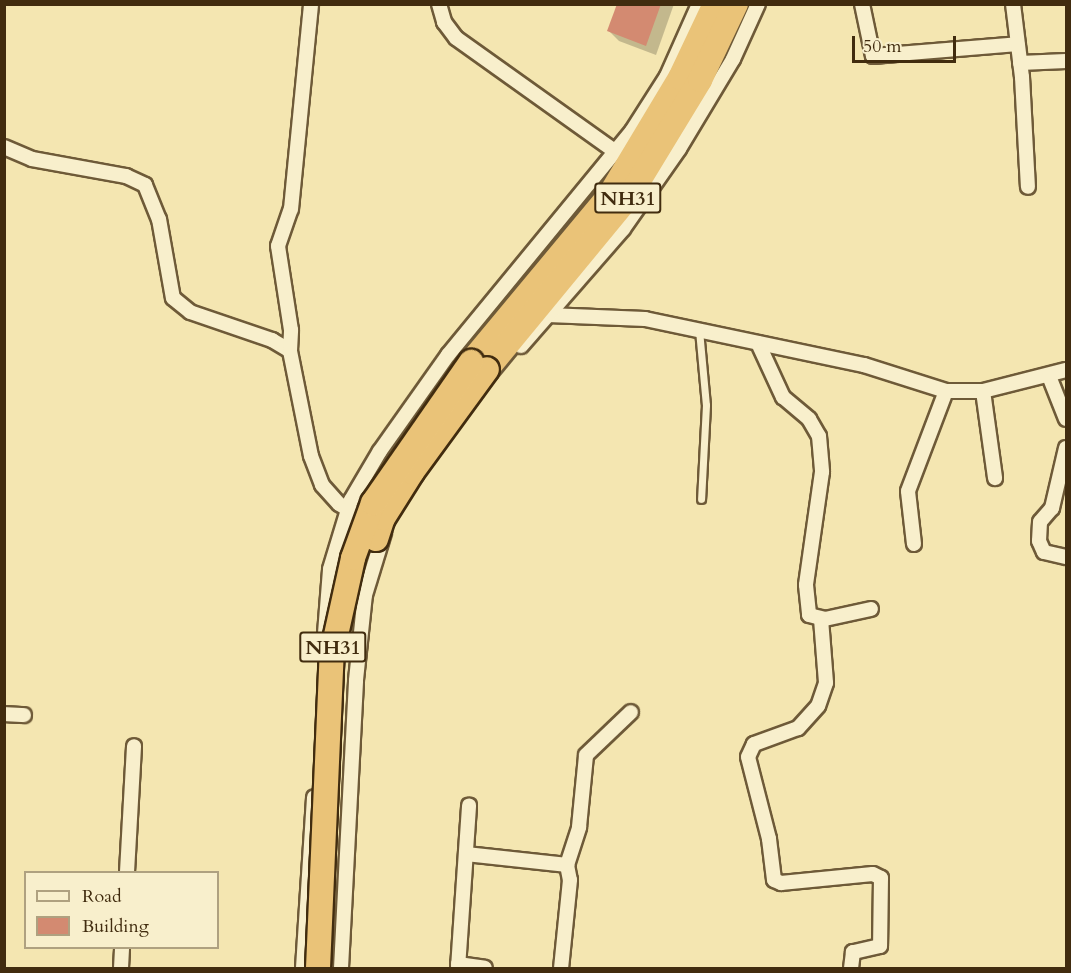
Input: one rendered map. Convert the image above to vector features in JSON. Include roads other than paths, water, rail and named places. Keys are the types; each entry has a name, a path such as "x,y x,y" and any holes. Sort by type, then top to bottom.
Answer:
{"highway":[{"name":"NH31","path":"318,969 332,653 352,558 373,503 609,196 680,78 715,4"},
{"name":"NH31","path":"334,969 352,618 383,518 479,366 629,197 700,80 736,4"}],"street":[{"path":"311,4 291,210 278,246 291,330 290,351 311,456 325,492 347,509 385,530"},
{"path":"439,4 444,22 456,38 567,121 616,152"},
{"path":"303,969 330,569 347,509 380,451 448,355 616,152 667,76 699,4"},
{"path":"341,969 357,669 365,595 385,530 415,477 450,430 623,229 679,149 733,59 758,4"},
{"path":"862,4 873,56 1018,44"},
{"path":"1013,4 1020,63 1028,187"},
{"path":"1020,63 1066,61"},
{"path":"4,147 32,159 137,178 154,201 172,298 190,312 272,340 290,351"},
{"path":"548,315 627,316 864,365 946,391 983,391 1066,370"},
{"path":"758,343 783,397 809,419 819,436 822,472 806,585 809,615 821,619 872,609"},
{"path":"1049,376 1066,419"},
{"path":"914,544 908,491 946,391"},
{"path":"983,391 995,477"},
{"path":"1066,448 1052,508 1040,522 1039,541 1044,552 1066,557"},
{"path":"821,619 826,683 818,706 798,728 748,748 748,757 769,839 774,880 781,883 873,874 881,878 880,946 853,952 851,969"},
{"path":"561,969 570,880 567,865 579,827 586,755 631,712"},
{"path":"4,714 24,716"},
{"path":"127,871 134,746"},
{"path":"469,806 458,966 485,969"},
{"path":"466,854 567,865"},
{"path":"121,969 122,949"}],"lane":[{"path":"699,330 706,405 701,499"}]}
